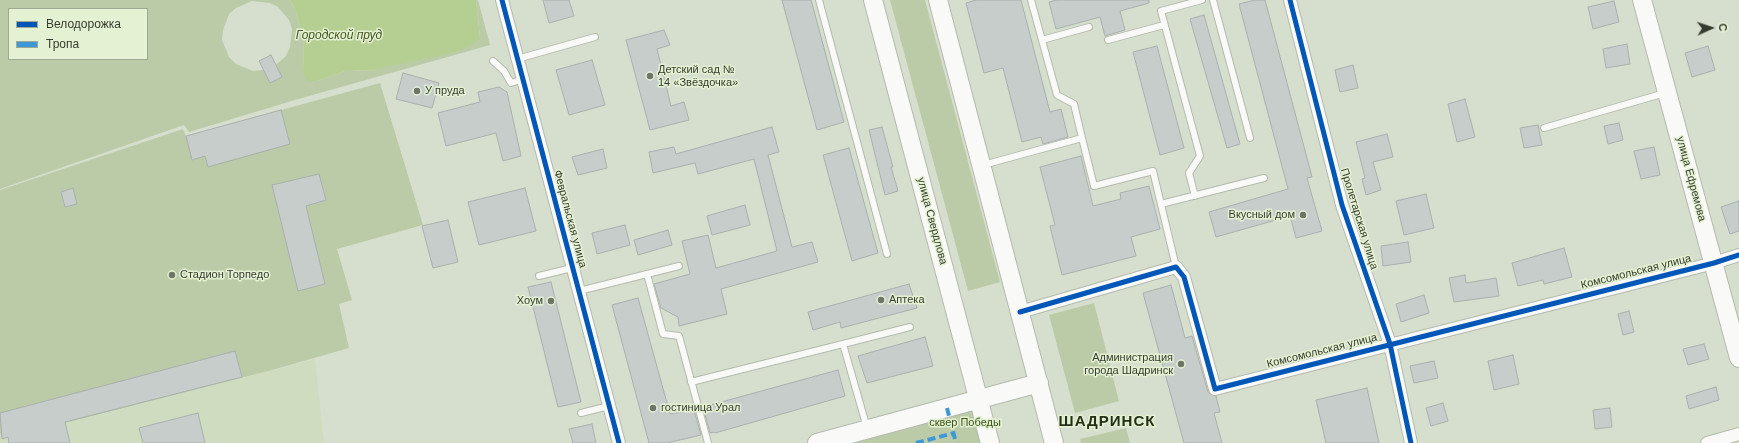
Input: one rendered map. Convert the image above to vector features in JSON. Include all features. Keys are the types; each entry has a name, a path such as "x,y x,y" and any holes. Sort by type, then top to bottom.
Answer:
{"main road":[{"name":"улица Свердлова","path":"873,0 990,443"},
{"path":"938,0 1054,443"},
{"name":"улица Ефремова","path":"1642,0 1739,358"},
{"path":"816,443 1039,383"}],"street":[{"name":"Февральская улица","path":"502,0 619,443"},
{"name":"Пролетарская улица","path":"1290,0 1342,205 1390,344 1411,443"},
{"name":"Комсомольская улица","path":"1176,267 1184,277 1215,389 1714,263 1739,255"},
{"path":"1020,312 1176,267"},
{"path":"1707,443 1739,434"}],"lane":[{"path":"819,0 887,254"},
{"path":"1031,0 1057,95 1074,104 1094,186 1153,171 1176,267"},
{"path":"1195,196 1189,173 1200,156 1160,11 1202,0"},
{"path":"1213,0 1250,138"},
{"path":"1108,40 1164,25"},
{"path":"1042,40 1089,27"},
{"path":"517,59 595,37"},
{"path":"493,61 504,71 512,83 523,79"},
{"path":"1544,128 1668,92"},
{"path":"981,165 1082,138"},
{"path":"1161,204 1264,178"},
{"path":"579,292 679,266"},
{"path":"539,276 572,268"},
{"path":"647,274 663,334 679,336 708,443"},
{"path":"691,382 910,327"},
{"path":"843,344 867,429"},
{"path":"581,413 609,406"}],"shaded area":[{"path":"315,359 324,443 0,443 0,432 2,439"}],"green space":[{"path":"0,0 290,0 296,12 304,41 303,72 317,81 345,71 374,70 480,37 476,0 478,0 490,45 295,100 189,132 184,125 0,189","holes":["252,1 270,3 278,7 289,20 292,29 290,47 286,56 272,68 253,71 236,64 229,57 222,40 223,30 229,14 236,8"]},
{"path":"890,0 925,0 1000,282 968,291"},
{"name":"Стадион Торпедо","path":"380,83 423,225 337,249 352,300 339,304 349,348 272,370 2,439 0,432 0,190 183,129 186,136"},
{"path":"1094,303 1119,401 1075,413 1049,315"},
{"name":"сквер Победы","path":"979,399 990,443 817,443"},
{"path":"1126,428 1130,443 1081,443 1080,439"}],"water":[{"name":"Городской пруд","path":"290,0 476,0 480,37 474,44 456,52 374,70 345,71 317,81 307,81 303,72 304,41 296,12"}],"building":[{"path":"543,0 569,0 574,16 549,23"},
{"path":"782,0 811,0 844,122 817,130"},
{"path":"976,0 1021,0 1050,112 1061,109 1068,137 1043,144 1041,137 1022,142 1003,68 984,73 966,3"},
{"path":"1057,0 1149,0 1149,3 1120,11 1125,30 1105,36 1100,17 1056,29 1049,2"},
{"path":"1255,0 1265,0 1312,177 1307,178 1322,231 1296,238 1290,216 1216,237 1209,212 1288,189 1239,4"},
{"path":"1614,1 1619,22 1593,29 1588,7"},
{"path":"1204,15 1240,144 1227,148 1190,19"},
{"name":"Детский сад № 14 «Звёздочка»","path":"664,30 670,45 657,49 671,106 684,102 689,120 650,130 626,40"},
{"path":"1627,44 1630,64 1606,68 1603,49"},
{"path":"1157,46 1184,148 1160,155 1133,52"},
{"path":"1708,46 1715,70 1692,77 1685,53"},
{"path":"271,55 282,77 270,83 259,61"},
{"path":"592,60 605,105 569,115 556,70"},
{"path":"1353,65 1358,88 1340,92 1335,70"},
{"name":"У пруда","path":"403,73 439,83 432,108 396,99"},
{"path":"499,87 507,92 521,156 503,161 496,133 446,146 438,113 480,102 478,92"},
{"path":"1465,99 1475,137 1457,142 1448,104"},
{"path":"281,110 290,144 208,167 205,156 192,160 186,136"},
{"path":"1619,123 1623,140 1608,144 1604,126"},
{"path":"1538,125 1542,145 1524,148 1520,128"},
{"path":"772,127 779,152 768,155 792,247 812,242 818,262 721,289 727,314 679,326 678,317 661,308 654,284 690,274 682,241 708,235 716,268 777,251 754,159 698,174 695,163 653,173 649,152 674,147 676,154"},
{"path":"882,127 898,191 885,195 869,130"},
{"path":"1387,134 1393,157 1373,162 1381,190 1366,195 1362,179 1365,178 1356,142"},
{"path":"1654,147 1660,175 1641,179 1634,151"},
{"path":"849,148 878,253 852,261 823,155"},
{"path":"603,149 607,168 578,175 572,157"},
{"path":"1081,156 1093,206 1121,199 1120,193 1149,186 1160,229 1131,237 1136,256 1062,275 1050,226 1055,225 1040,167"},
{"path":"319,174 326,200 306,206 325,284 298,291 272,185"},
{"path":"73,188 77,204 65,207 61,192"},
{"path":"525,188 536,231 479,245 468,202"},
{"path":"1426,194 1434,228 1404,235 1396,201"},
{"path":"1739,201 1739,231 1730,234 1721,207"},
{"path":"745,205 750,225 712,235 707,216"},
{"path":"448,220 458,262 433,268 422,226"},
{"path":"625,225 630,245 597,254 592,233"},
{"path":"668,230 672,245 638,255 634,240"},
{"path":"1408,242 1411,262 1383,266 1381,246"},
{"path":"1564,248 1572,277 1544,284 1543,280 1518,286 1512,263"},
{"path":"1465,275 1466,283 1496,278 1499,296 1454,302 1449,278"},
{"path":"551,282 581,402 558,407 528,287"},
{"path":"909,284 917,308 841,328 840,322 813,330 808,312"},
{"name":"Администрация города Шадринск","path":"1171,285 1185,338 1192,336 1208,392 1216,396 1220,412 1214,413 1222,443 1184,443 1143,293"},
{"path":"1424,295 1429,313 1401,322 1396,304"},
{"path":"638,298 670,414 694,410 701,435 667,443 649,443 612,305"},
{"path":"1629,311 1634,332 1623,335 1618,314"},
{"path":"925,337 933,366 867,383 858,356"},
{"path":"1704,344 1709,359 1688,365 1683,349"},
{"path":"235,351 242,377 65,422 70,443 9,443 8,437 2,439 0,413"},
{"path":"1513,355 1519,384 1494,390 1488,361"},
{"path":"1434,361 1438,378 1414,383 1410,366"},
{"path":"838,370 845,396 715,433 710,433 703,407"},
{"path":"1716,387 1719,400 1689,409 1686,396"},
{"path":"1367,388 1379,443 1326,443 1316,400"},
{"path":"1443,403 1448,421 1431,426 1426,408"},
{"path":"1610,408 1612,427 1595,429 1593,410"},
{"path":"198,413 205,443 143,443 139,428"},
{"path":"592,424 596,443 573,443 569,429"}],"marked path":[{"path":"947,408 956,443"},
{"path":"916,443 954,433"}],"cycle path":[{"path":"502,0 619,443"},
{"path":"1290,0 1342,205 1390,344 1411,443"},
{"path":"1020,312 1176,267 1184,277 1215,389 1714,263 1739,255"}],"place":[{"name":"Детский сад № 14 «Звёздочка»","path":"650,76"},
{"name":"У пруда","path":"417,91"},
{"name":"Вкусный дом","path":"1303,215"},
{"name":"Стадион Торпедо","path":"172,275"},
{"name":"Аптека","path":"881,300"},
{"name":"Хоум","path":"551,301"},
{"name":"Администрация города Шадринск","path":"1181,364"},
{"name":"гостиница Урал","path":"653,408"}],"district":[{"name":"ШАДРИНСК","path":"1107,422"}]}
